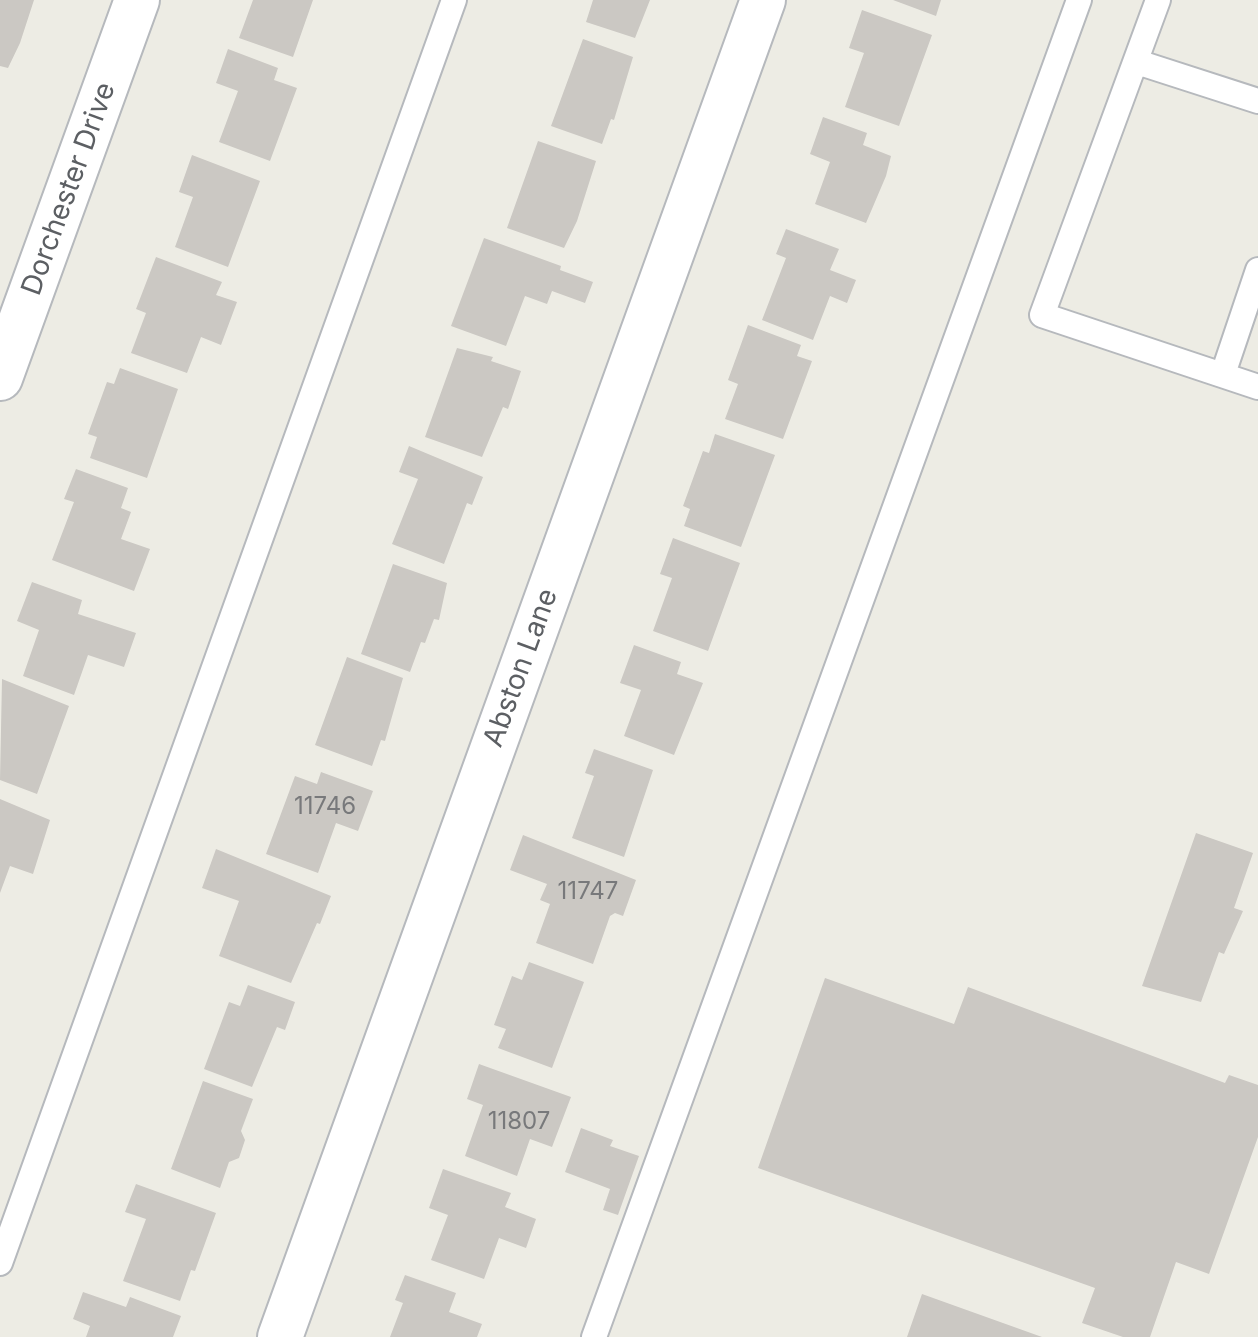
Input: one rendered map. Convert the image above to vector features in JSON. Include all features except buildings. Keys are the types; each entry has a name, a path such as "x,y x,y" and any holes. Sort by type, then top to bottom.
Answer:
{"street":[{"name":"Dorchester Drive","path":"0,378 137,0"},
{"name":"Abston Lane","path":"280,1337 763,0"}],"lane":[{"path":"0,1263 454,0"},
{"path":"594,1337 1079,0"},
{"path":"1158,0 1042,315 1258,387"},
{"path":"1137,62 1258,101"},
{"path":"1223,374 1258,270"}]}
